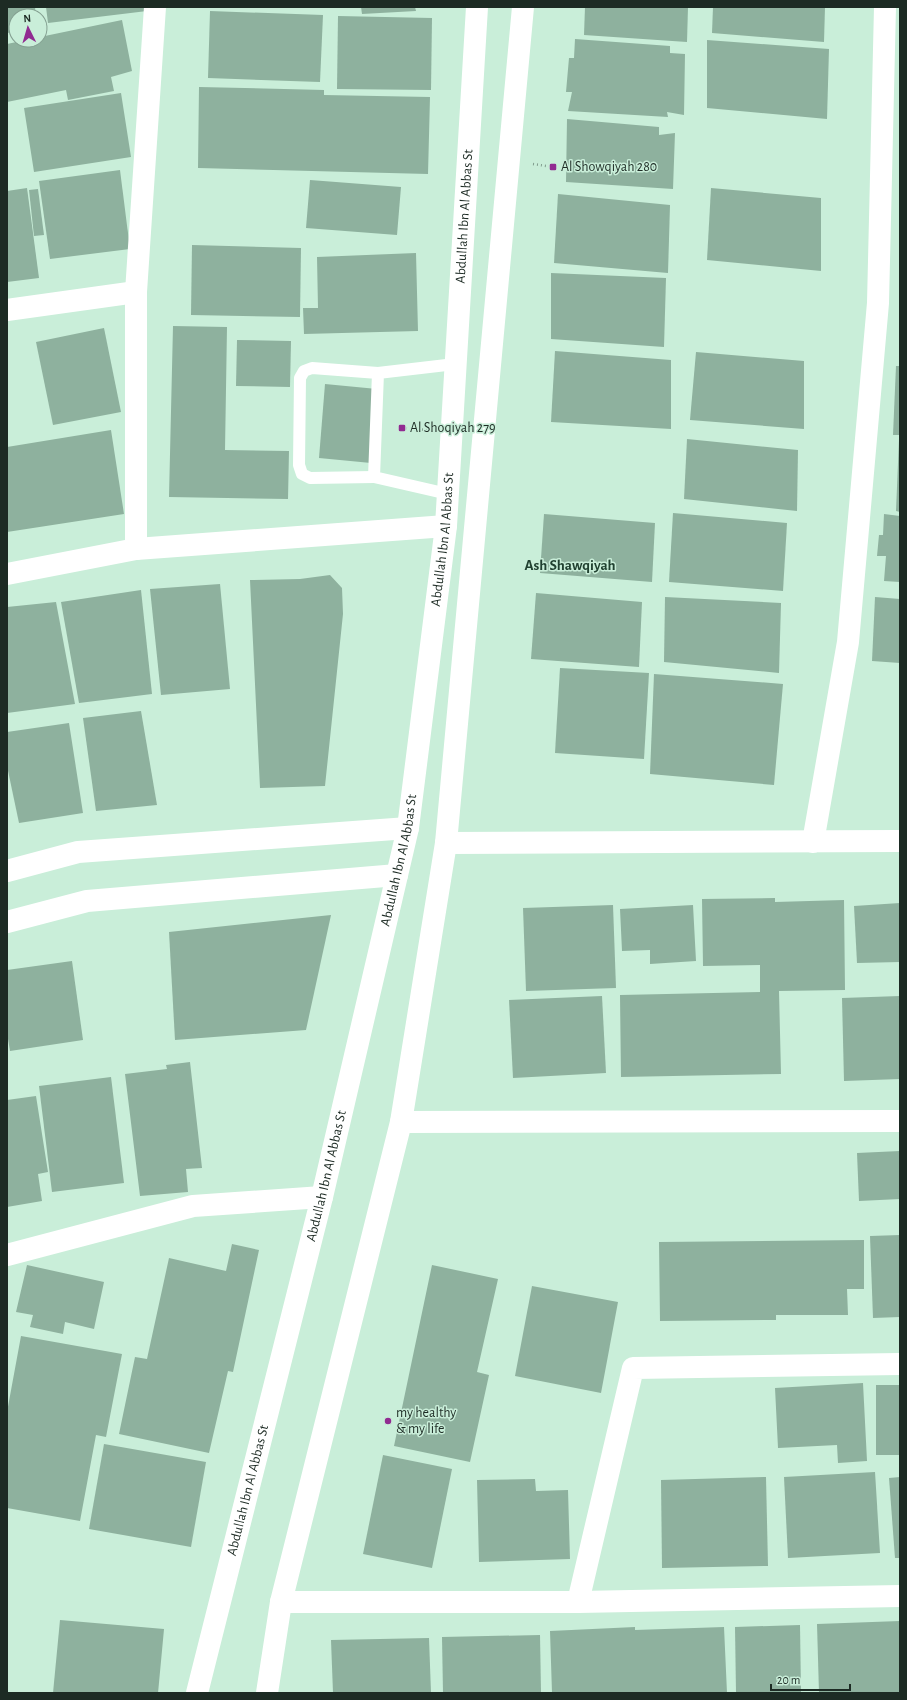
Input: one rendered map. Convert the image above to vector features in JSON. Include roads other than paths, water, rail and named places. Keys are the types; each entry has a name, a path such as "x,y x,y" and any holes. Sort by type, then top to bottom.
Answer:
{"street":[{"path":"136,549 136,292 155,7"},
{"name":"Abdullah Ibn Al Abbas St","path":"197,1693 322,1197 408,828 446,526 477,7"},
{"path":"267,1693 281,1602 401,1122 446,843 523,7"},
{"path":"813,842 848,642 878,303 885,7"},
{"path":"7,310 136,292"},
{"path":"7,574 136,549 446,526"},
{"path":"7,871 78,852 408,828"},
{"path":"446,843 900,841"},
{"path":"7,922 87,901 397,875"},
{"path":"401,1122 900,1121"},
{"path":"7,1255 193,1206 322,1197"},
{"path":"578,1602 633,1368 900,1364"},
{"path":"281,1602 578,1602 900,1596"}],"lane":[{"path":"448,494 374,477 310,478 302,474 299,465 300,378 304,371 312,368 378,373 455,364"},
{"path":"374,477 378,373"}],"place":[{"name":"Al Showqiyah 280","path":"553,167"},
{"name":"Al Shoqiyah 279","path":"402,428"},
{"name":"my healthy & my life","path":"388,1421"}],"district":[{"name":"Ash Shawqiyah","path":"570,565"}]}
